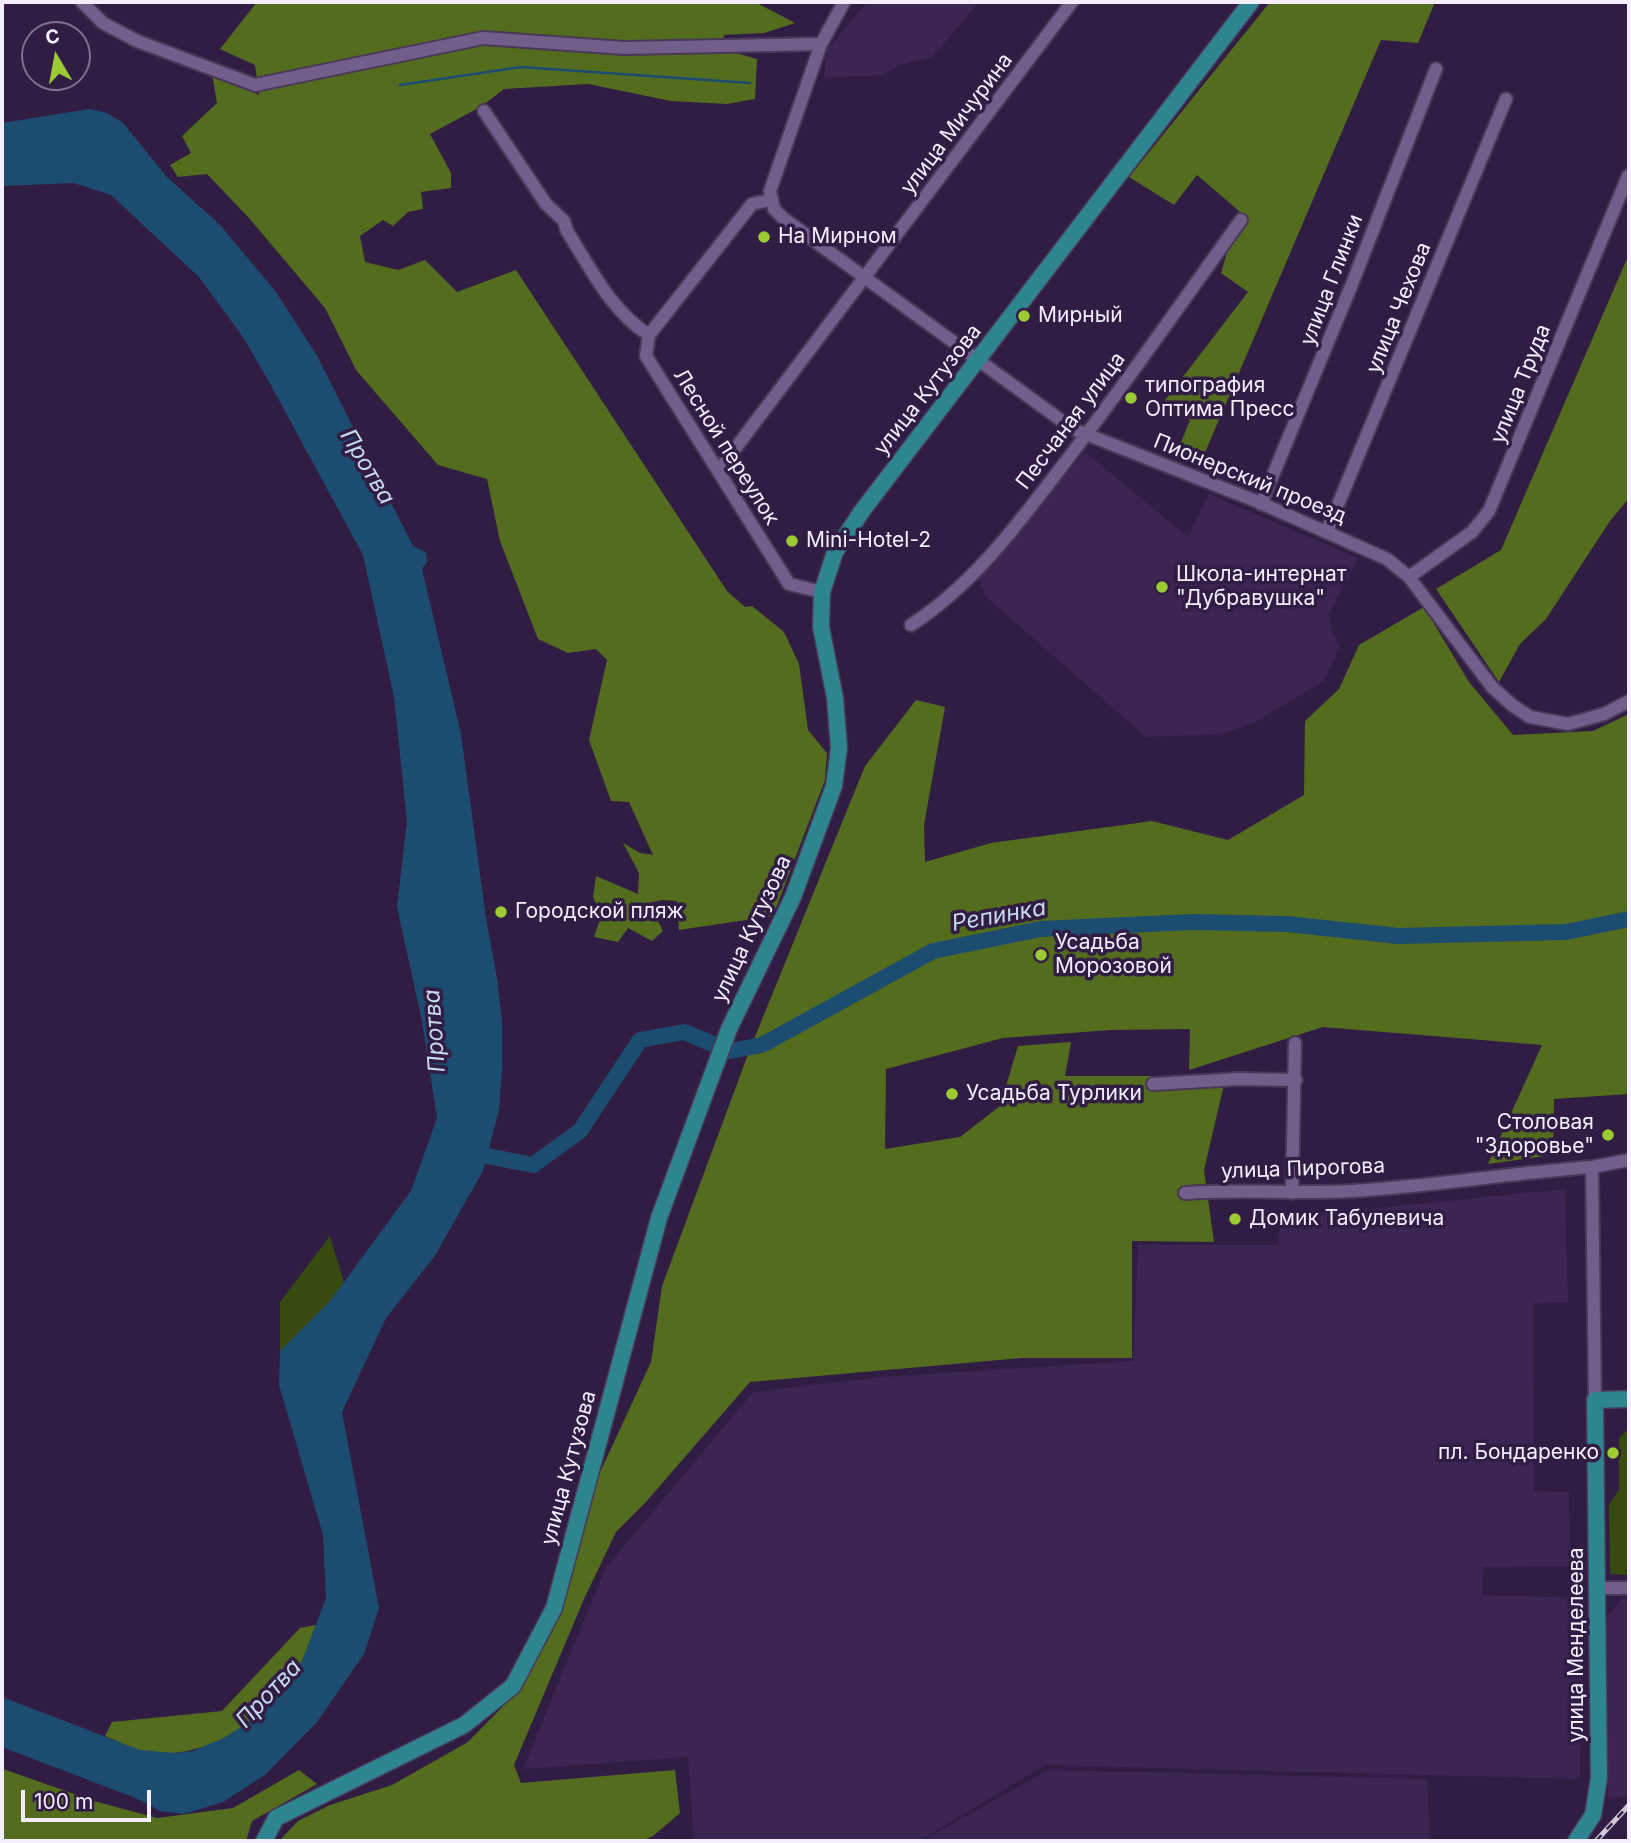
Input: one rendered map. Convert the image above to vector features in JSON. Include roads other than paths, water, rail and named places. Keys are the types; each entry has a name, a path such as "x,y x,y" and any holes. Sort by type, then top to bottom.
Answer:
{"main road":[{"name":"улица Кутузова","path":"264,1841 276,1818 464,1725 513,1686 554,1608 659,1218 715,1063 793,897 834,786 839,748 835,698 821,628 822,592 835,552 862,511 1251,2"},
{"path":"1595,1400 1629,1399"},
{"name":"улица Менделеева","path":"1576,1841 1593,1815 1599,1778 1595,1400"}],"street":[{"path":"82,2 103,23 137,41 255,85 483,38 624,48 821,44"},
{"path":"484,111 546,204 564,221 567,231 617,309 627,321 649,335 752,204 770,200 773,183 821,44 844,2"},
{"name":"улица Мичурина","path":"719,470 1072,2"},
{"name":"улица Глинки","path":"1261,504 1352,284 1436,69"},
{"name":"улица Чехова","path":"1327,531 1506,99"},
{"name":"улица Труда","path":"1409,577 1472,532 1489,511 1628,176"},
{"name":"Пионерский проезд","path":"770,200 783,218 1056,419 1327,531 1387,559 1409,577 1492,687 1511,705 1530,717 1568,723 1604,714 1629,701"},
{"name":"Песчаная улица","path":"911,625 942,605 1000,547 1087,434 1241,220"},
{"name":"Лесной переулок","path":"649,335 646,356 789,584 822,592"},
{"path":"1292,1193 1295,1043"},
{"path":"1153,1084 1238,1079 1296,1080"},
{"name":"улица Пирогова","path":"1185,1193 1231,1189 1292,1193 1354,1191 1592,1167 1629,1160"},
{"path":"1592,1167 1595,1400"},
{"path":"1598,1588 1629,1588"}],"water":[{"name":"Протва","path":"90,109 107,113 123,123 167,177 220,225 276,292 316,354 413,546 426,552 427,562 422,569 461,734 502,1022 499,1110 483,1171 434,1257 386,1318 342,1412 379,1608 364,1654 317,1722 265,1775 223,1802 184,1814 160,1811 138,1799 2,1747 2,1697 140,1750 175,1753 193,1751 224,1738 263,1713 302,1661 326,1598 323,1535 279,1385 280,1351 330,1301 411,1191 437,1118 422,1021 397,907 407,821 394,697 363,555 243,337 199,277 111,195 74,183 2,186 2,123"}],"waterway":[{"path":"400,85 521,67 750,83"},
{"name":"Репинка","path":"467,1152 533,1165 580,1131 640,1040 684,1032 730,1051 762,1045 933,951 1041,929 1192,922 1287,924 1398,936 1566,932 1629,919"}],"railway":[{"path":"1596,1841 1629,1805"}],"place":[{"name":"На Мирном","path":"764,237"},
{"name":"Мирный","path":"1024,316"},
{"name":"типография Оптима Пресс","path":"1131,398"},
{"name":"Mini-Hotel-2","path":"792,541"},
{"name":"Школа-интернат \"Дубравушка\"","path":"1162,587"},
{"name":"Городской пляж","path":"501,912"},
{"name":"Усадьба Морозовой","path":"1041,955"},
{"name":"Усадьба Турлики","path":"952,1094"},
{"name":"Столовая \"Здоровье\"","path":"1608,1135"},
{"name":"Домик Табулевича","path":"1235,1219"},
{"name":"пл. Бондаренко","path":"1613,1453"}]}
